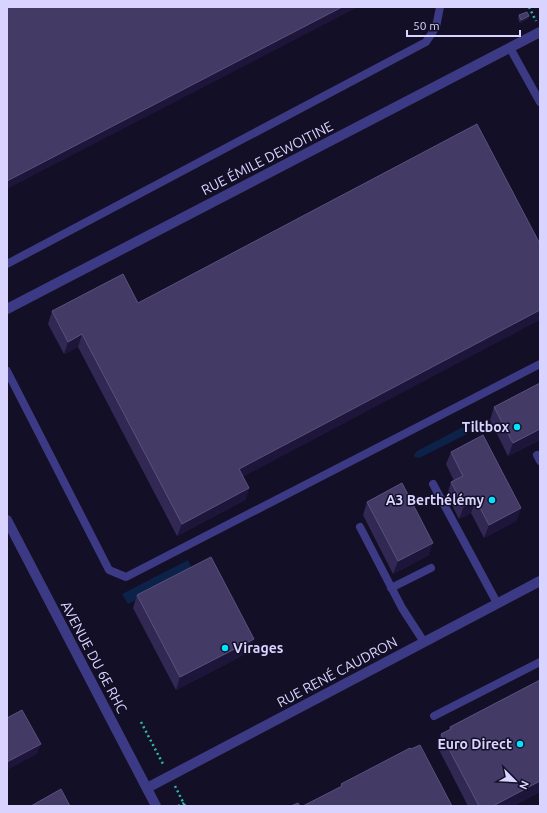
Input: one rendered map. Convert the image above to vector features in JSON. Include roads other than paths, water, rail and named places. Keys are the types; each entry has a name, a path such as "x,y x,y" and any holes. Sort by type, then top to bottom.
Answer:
{"street":[{"name":"RUE ÉMILE DEWOITINE","path":"7,309 510,48 539,28"},
{"name":"AVENUE DU 6E RHC","path":"7,520 156,806"},
{"name":"RUE RENÉ CAUDRON","path":"147,788 540,581"}],"lane":[{"path":"7,264 426,42 436,27 440,7"},
{"path":"510,48 540,102"},
{"path":"7,371 109,570 126,577 540,364"},
{"path":"433,484 497,603"},
{"path":"360,527 402,608 424,642"},
{"path":"391,588 431,568"},
{"path":"434,716 540,662"}],"water":[{"path":"461,428 470,429 467,434 419,458 415,457 414,455 417,451"},
{"path":"188,560 193,571 128,604 122,594"}],"place":[{"name":"Tiltbox","path":"517,427"},
{"name":"A3 Berthélémy","path":"492,500"},
{"name":"Virages","path":"225,648"},
{"name":"Euro Direct","path":"520,744"}]}
